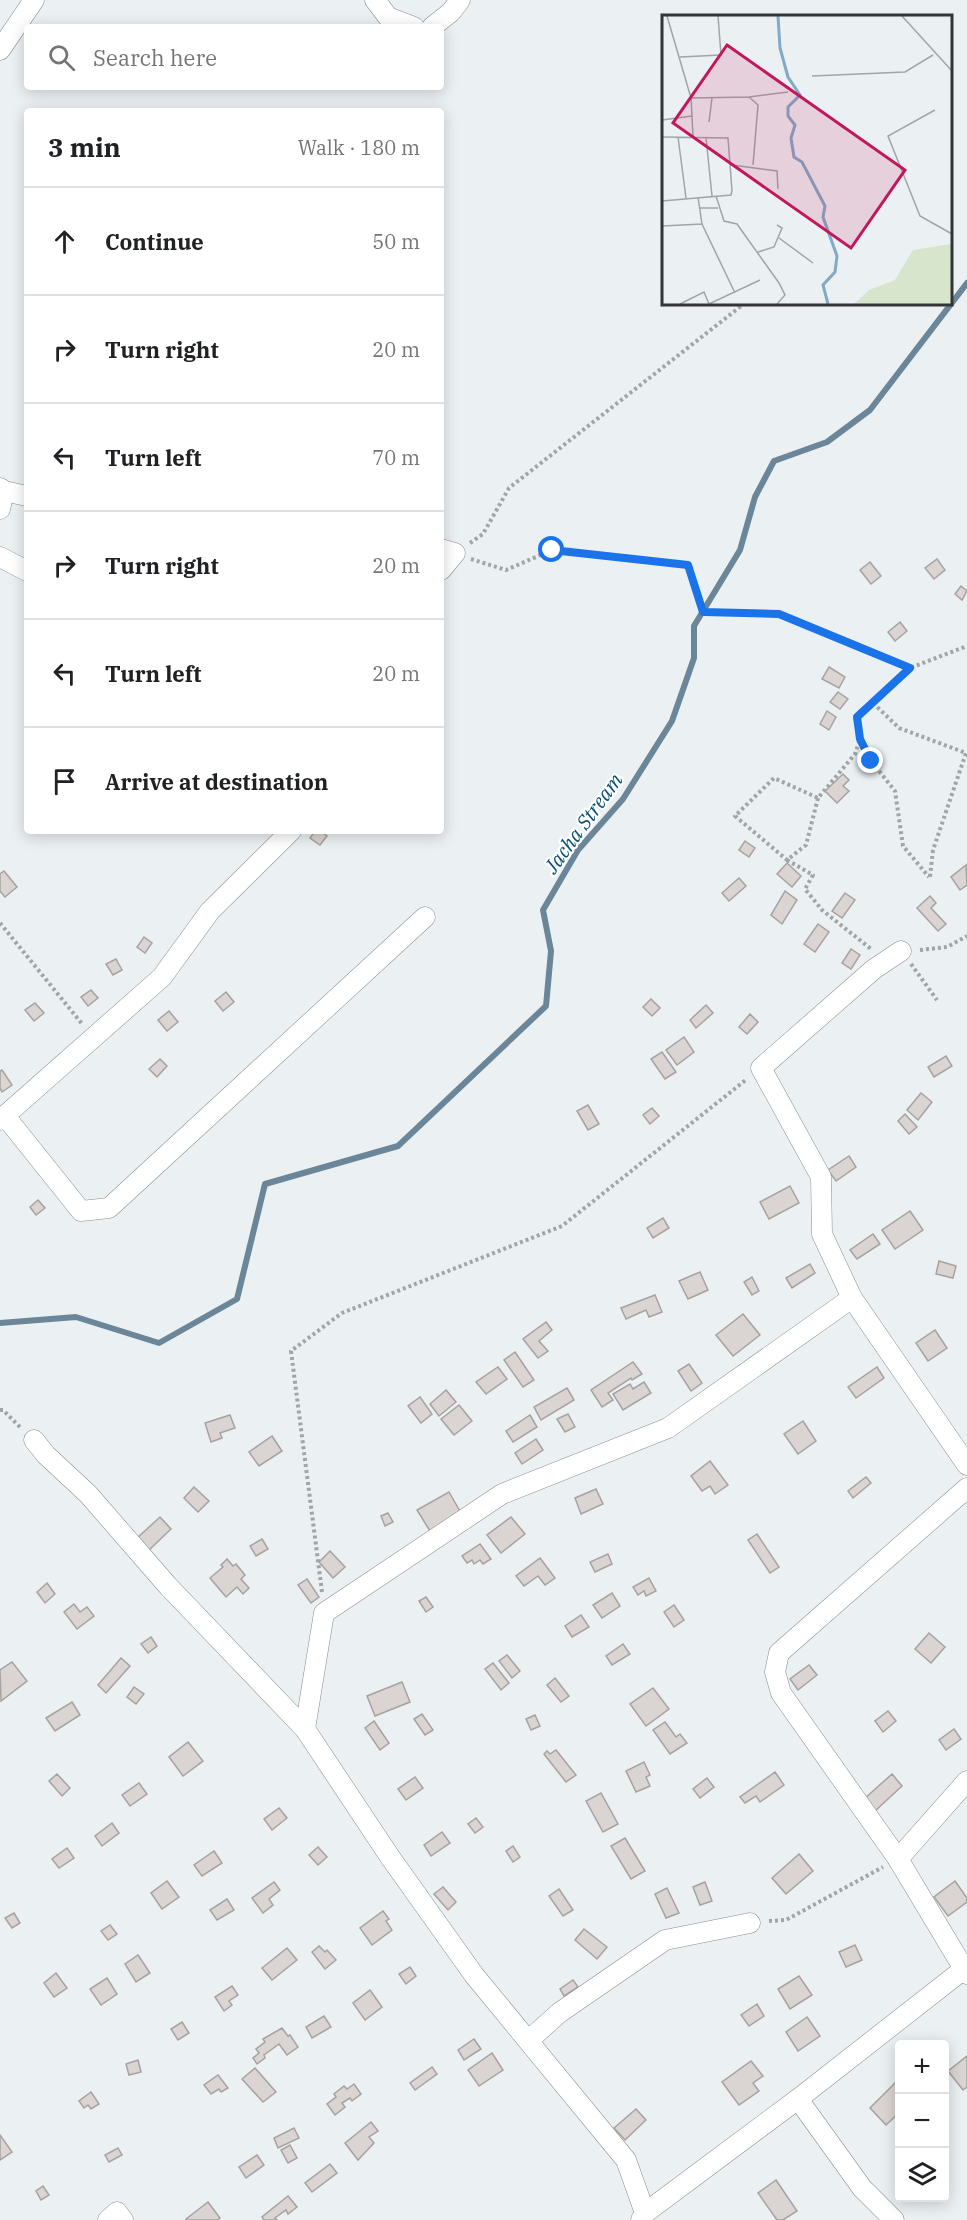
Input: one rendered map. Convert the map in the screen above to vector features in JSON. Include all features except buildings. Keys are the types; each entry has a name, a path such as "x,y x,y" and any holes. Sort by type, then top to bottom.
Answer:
{"street":[{"path":"0,50 34,0"},
{"path":"375,0 388,17 406,24"},
{"path":"436,24 451,12 460,0"},
{"path":"1,496 24,496"},
{"path":"0,557 24,569"},
{"path":"288,834 210,911 162,977 2,1118 81,1211 109,1208 425,917"},
{"path":"901,951 874,969 762,1068 821,1177 822,1234 852,1298 967,1465"},
{"path":"305,1729 324,1613 502,1494 668,1428 852,1298"},
{"path":"34,1440 46,1455 88,1494 168,1586 305,1729 390,1857 474,1975 626,2160 643,2216 965,1971 898,1859 781,1693 775,1672 779,1653 967,1488"},
{"path":"898,1859 967,1781"},
{"path":"529,2040 559,2013 665,1940 750,1923"},
{"path":"798,2099 862,2188 894,2220"},
{"path":"108,2220 117,2211 123,2220"}],"path":[{"path":"448,551 483,534 508,488 744,304"},
{"path":"448,551 506,570 552,550 688,565 703,612 779,614 910,668"},
{"path":"873,703 898,728 966,753 933,850 929,877 903,846 895,791 871,761 860,739 857,717 910,668 967,646"},
{"path":"787,860 807,845 818,798 855,754 860,739"},
{"path":"818,798 774,778 735,816 787,860 813,875 805,889 822,910 872,950 901,951 947,947 967,936"},
{"path":"0,923 94,1039"},
{"path":"901,951 937,1000"},
{"path":"324,1613 291,1351 342,1313 562,1226 762,1068"},
{"path":"0,1410 3,1410 34,1440"},
{"path":"750,1923 786,1920 898,1859"}],"waterway":[{"name":"Jacha Stream","path":"952,303 967,283"},
{"name":"Jacha Stream","path":"0,1323 76,1317 159,1343 237,1299 265,1184 398,1146 546,1006 551,951 543,910 578,850 623,799 672,721 694,658 694,626 740,550 755,497 774,461 827,442 870,410 951,304"}],"route":[{"path":"552,550 688,565 703,612 779,614 910,668 857,717 860,739 871,761"}]}
